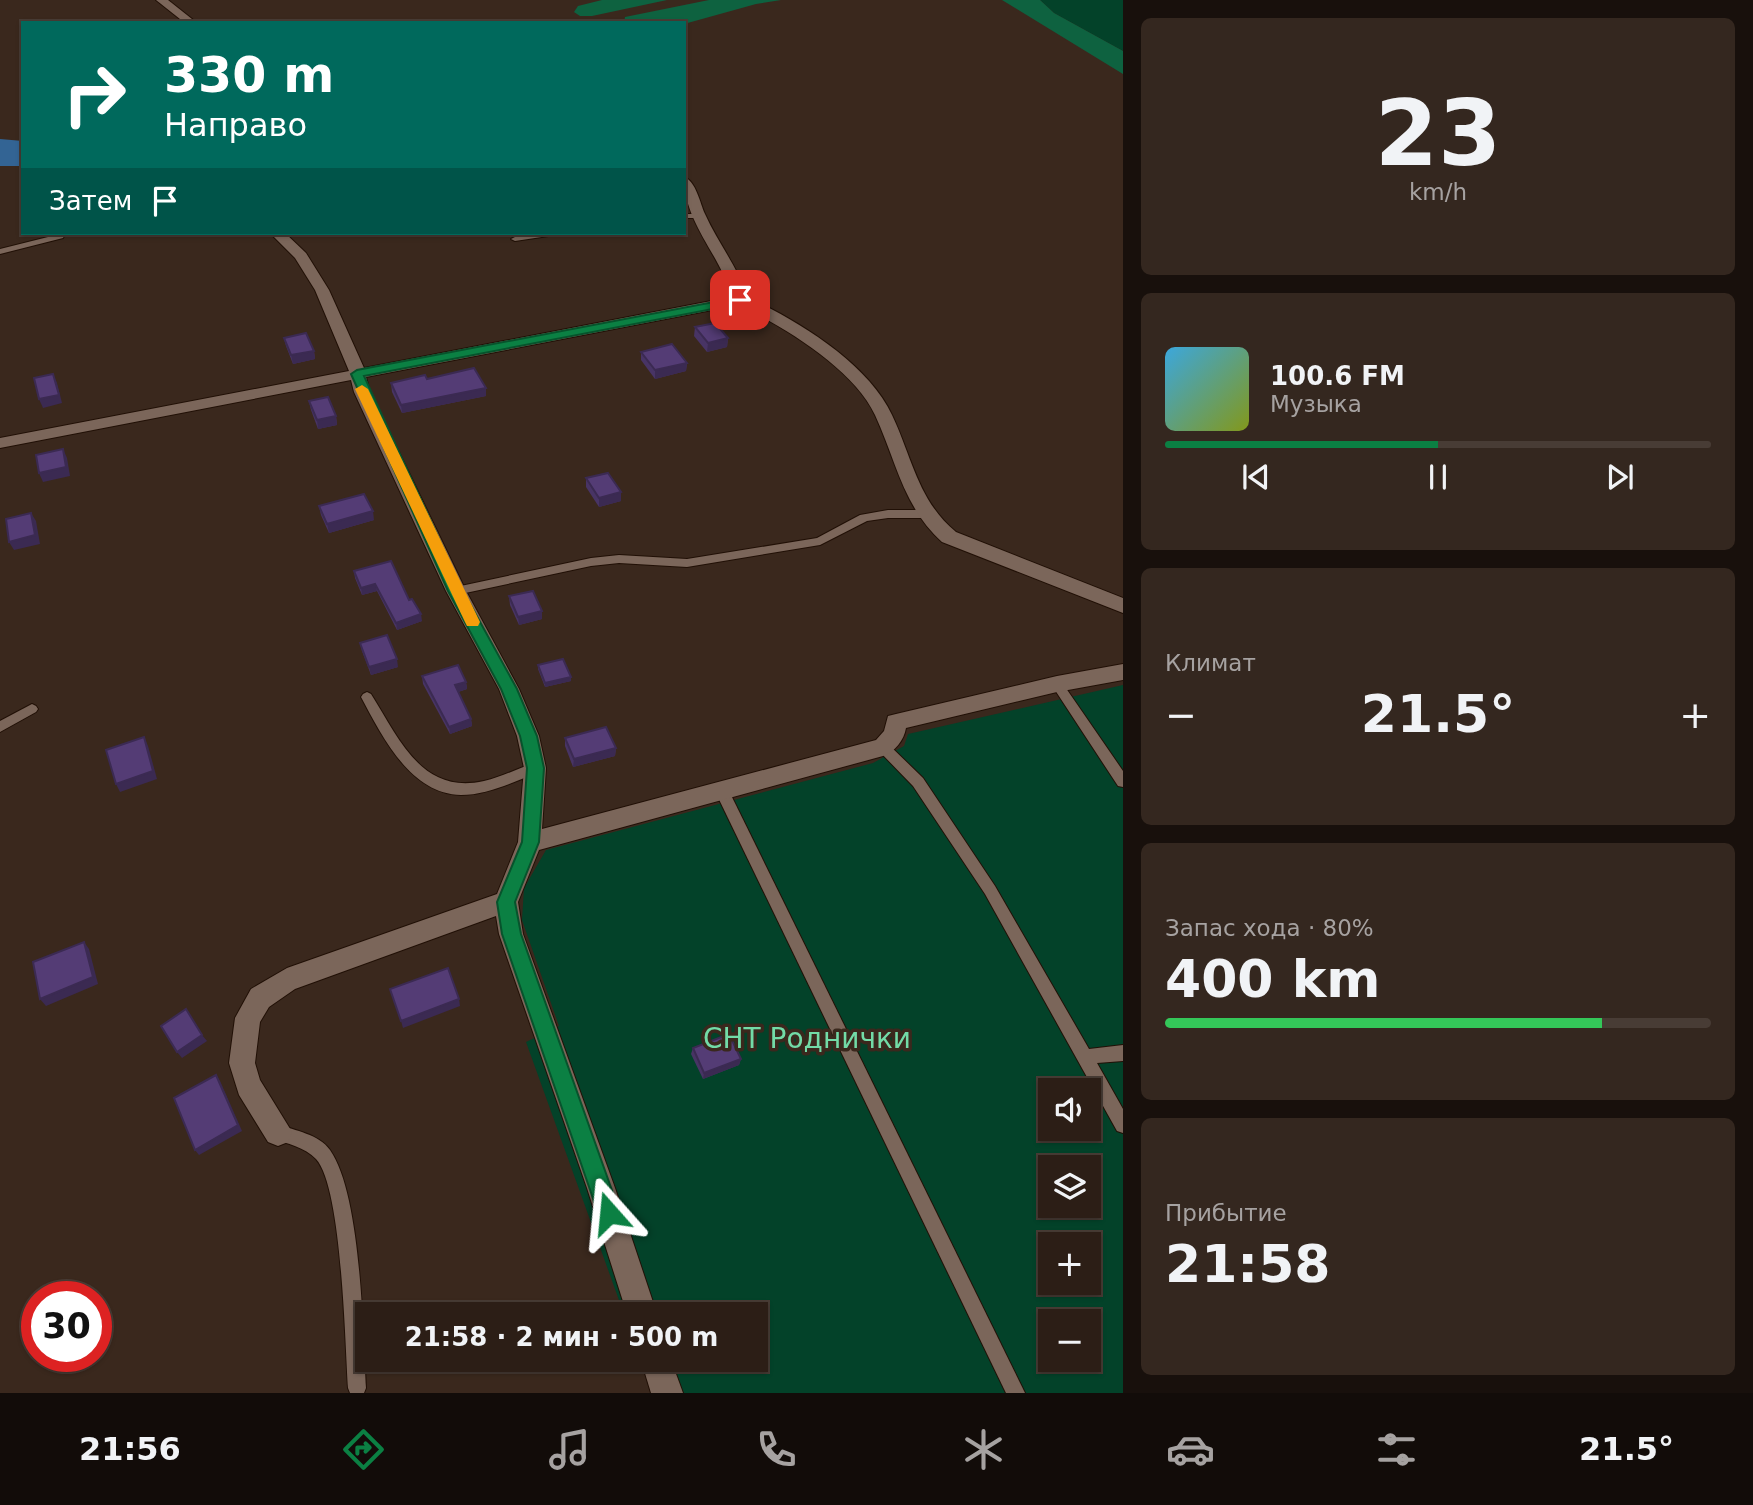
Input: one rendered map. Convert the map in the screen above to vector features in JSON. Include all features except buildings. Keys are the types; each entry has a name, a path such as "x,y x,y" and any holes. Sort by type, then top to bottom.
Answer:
{"street":[{"path":"161,0 189,21"},
{"path":"686,190 692,216 728,266 740,300"},
{"path":"279,235 300,256 322,290 335,325 354,360 357,374 456,591 509,689 528,736 535,768 530,842 506,902 511,934 601,1188 638,1302"},
{"path":"0,443 740,300 788,325 848,371 866,391 880,408 904,470 935,528 949,537 1123,606"},
{"path":"530,842 883,747 894,734 896,722 1057,684 1123,673"},
{"path":"278,1132 249,1086 242,1063 248,1018 260,998 287,980 506,902"},
{"path":"660,1372 667,1393"}],"lane":[{"path":"515,239 542,235"},
{"path":"0,252 60,236"},
{"path":"456,591 591,562 619,559 687,563 713,559 820,541 864,518 888,514 926,514"},
{"path":"1057,684 1123,782"},
{"path":"368,697 416,772 433,785 454,789 482,787 535,768"},
{"path":"0,727 32,709"},
{"path":"883,747 918,782 990,890 1123,1125"},
{"path":"721,789 1016,1393"},
{"path":"1086,1057 1123,1053"},
{"path":"278,1132 292,1139 308,1141 326,1156 335,1175 344,1217 357,1388"}],"green space":[{"path":"602,0 667,0 592,16 580,16 574,12 578,6"},
{"path":"709,0 781,0 756,4 686,23 686,21 624,21 625,17"},
{"path":"1002,0 1040,0 1054,13 1123,51 1123,74"},
{"path":"1040,0 1123,0 1123,51 1054,13"},
{"name":"СНТ Роднички","path":"1123,685 1123,1393 652,1393 644,1372 768,1372 768,1302 620,1302 526,1042 559,1026 522,920 524,888 546,850 873,763 904,746 908,734"}],"water":[{"path":"0,139 21,141 21,166 0,166"}],"slow traffic":[{"path":"362,389 472,622"}],"route":[{"path":"609,1213 511,934 508,918 506,902 530,842 535,768 528,736 509,689 456,591 362,391 357,374 740,300"}]}
